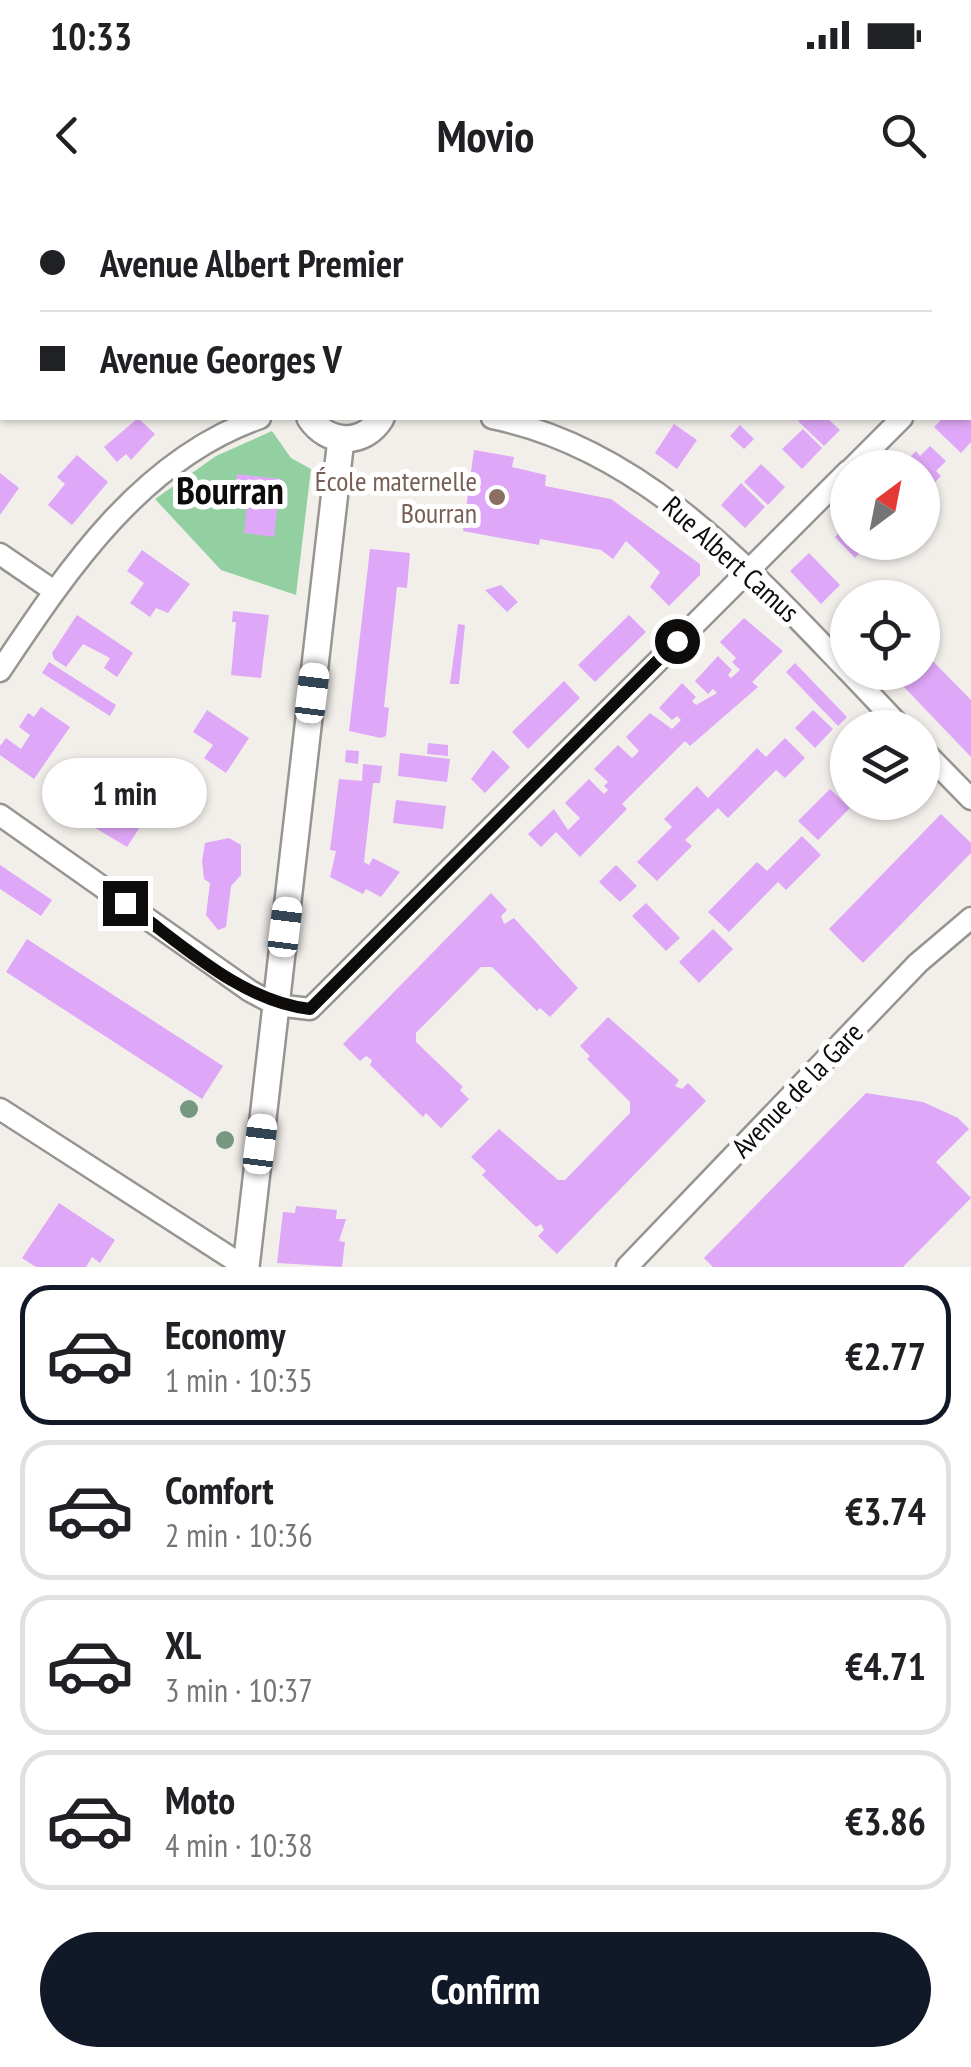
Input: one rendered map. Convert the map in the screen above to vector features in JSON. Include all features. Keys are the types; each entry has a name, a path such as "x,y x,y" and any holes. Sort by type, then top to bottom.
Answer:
{"street":[{"path":"0,671 97,536 164,469 256,420"},
{"path":"312,420 322,431 341,439 368,433 379,420"},
{"name":"Rue Albert Camus","path":"498,420 576,444 671,501 749,570 830,653"},
{"path":"866,450 889,422"},
{"path":"0,1109 246,1267 341,439"},
{"path":"0,815 250,991 276,1005 310,1009 830,490"},
{"path":"0,554 54,591"},
{"name":"Rue Albert Camus","path":"865,690 885,710"},
{"path":"940,767 971,799"},
{"name":"Avenue de la Gare","path":"630,1266 918,963 971,918"}],"green space":[{"path":"272,431 291,458 311,469 296,595 221,570 155,499 216,456"}],"building":[{"path":"136,420 155,434 131,460 126,454 117,462 104,447"},
{"path":"829,420 840,430 824,446 798,421"},
{"path":"941,420 971,420 971,442 961,453 934,427"},
{"path":"674,424 697,440 677,469 655,453"},
{"path":"740,425 754,439 744,449 730,436"},
{"path":"803,429 822,448 802,469 782,449"},
{"path":"474,450 514,457 512,467 546,475 545,486 611,499 700,564 700,575 669,606 650,587 660,572 626,541 613,559 601,550 540,539 539,545 463,531"},
{"path":"77,455 108,482 72,525 48,505 65,484 57,477"},
{"path":"761,464 785,487 768,505 744,482"},
{"path":"0,473 19,488 0,515"},
{"path":"237,474 281,479 274,537 244,533 247,507 234,505"},
{"path":"741,483 765,507 745,528 721,505"},
{"path":"370,549 410,553 407,588 397,587 384,707 389,708 386,736 381,738 349,731"},
{"path":"142,550 190,584 168,613 156,608 150,617 130,603 144,583 127,571"},
{"path":"809,553 835,580 830,580 830,595 821,604 790,571"},
{"path":"501,585 518,602 507,612 485,590"},
{"path":"233,611 269,615 261,678 231,675 236,622 232,622"},
{"path":"77,615 133,653 117,677 104,668 110,658 83,644 66,667 54,659 52,653"},
{"path":"629,615 646,632 595,682 578,665"},
{"path":"744,618 783,651 752,682 758,687 690,746 685,741 622,804 627,809 580,857 556,832 541,847 528,834 554,809 568,830 580,818 565,803 589,779 604,794 608,790 604,786 608,782 594,769 618,745 632,758 639,751 626,737 650,713 672,729 681,720 677,716 672,720 659,708 682,683 696,697 692,701 696,705 717,693 713,689 708,694 695,681 718,656 732,670 728,675 731,678 740,670 732,662 736,658 720,642"},
{"path":"458,624 465,625 459,684 450,684"},
{"path":"49,662 116,705 110,716 42,673"},
{"path":"795,663 840,710 830,710 830,718 786,672"},
{"path":"940,668 971,700 971,757 940,725 940,710 926,710 907,690 940,690"},
{"path":"564,681 580,698 528,749 512,732"},
{"path":"41,707 70,727 34,779 0,755 0,746 6,738 21,749 30,735 19,727 28,713 34,717"},
{"path":"207,710 249,738 226,773 204,758 213,745 193,732"},
{"path":"813,710 830,726 830,732 815,748 795,728"},
{"path":"785,738 805,758 785,778 776,770 728,818 718,808 685,840 692,846 657,881 637,862 672,827 664,819 697,786 708,798 757,748 766,757"},
{"path":"428,743 448,745 448,756 427,754"},
{"path":"346,750 359,751 358,764 345,762"},
{"path":"493,750 510,767 485,793 471,779"},
{"path":"400,753 450,759 447,782 398,776"},
{"path":"363,764 382,766 380,783 373,783 364,862 369,865 373,858 400,872 381,897 366,889 363,894 330,877 336,851 330,850 339,779 362,781"},
{"path":"830,789 830,820 838,820 818,840 798,821"},
{"path":"93,795 140,827 127,847 77,817"},
{"path":"396,800 446,806 443,829 393,823"},
{"path":"940,815 971,843 971,853 863,963 829,929 935,820 940,820"},
{"path":"802,836 821,855 786,890 778,882 729,932 708,912 757,862 767,871"},
{"path":"229,838 241,845 241,875 231,886 226,927 218,930 206,915 210,883 204,879 202,861 205,843"},
{"path":"0,865 52,900 41,916 0,889"},
{"path":"616,865 637,886 620,902 599,882"},
{"path":"491,893 507,910 501,916 504,924 514,918 578,988 550,1017 540,1008 537,1011 492,967 481,967 416,1033 416,1042 463,1087 460,1090 469,1099 441,1128 426,1113 423,1117 370,1065 372,1060 366,1056 360,1061 343,1044"},
{"path":"646,903 680,938 666,951 632,916"},
{"path":"713,929 733,949 699,983 679,962"},
{"path":"27,939 223,1066 202,1099 6,972"},
{"path":"608,1017 679,1080 675,1086 682,1089 688,1083 706,1101 557,1254 538,1236 544,1230 541,1224 536,1227 482,1175 486,1171 471,1157 499,1129 558,1180 565,1180 630,1113 630,1102 587,1059 590,1056 580,1046"},
{"path":"866,1093 923,1102 958,1118 969,1129 936,1162 971,1198 903,1267 713,1267 704,1258"},
{"path":"59,1203 115,1240 100,1263 92,1257 86,1267 36,1267 22,1258"},
{"path":"296,1206 337,1210 336,1219 346,1219 339,1241 345,1242 342,1267 277,1263 283,1212 295,1213"}],"place":[{"name":"École maternelle Bourran","path":"497,497"}],"district":[{"name":"Bourran","path":"230,491"}],"route":[{"path":"125,903 250,991 276,1005 310,1009 677,641"}]}
